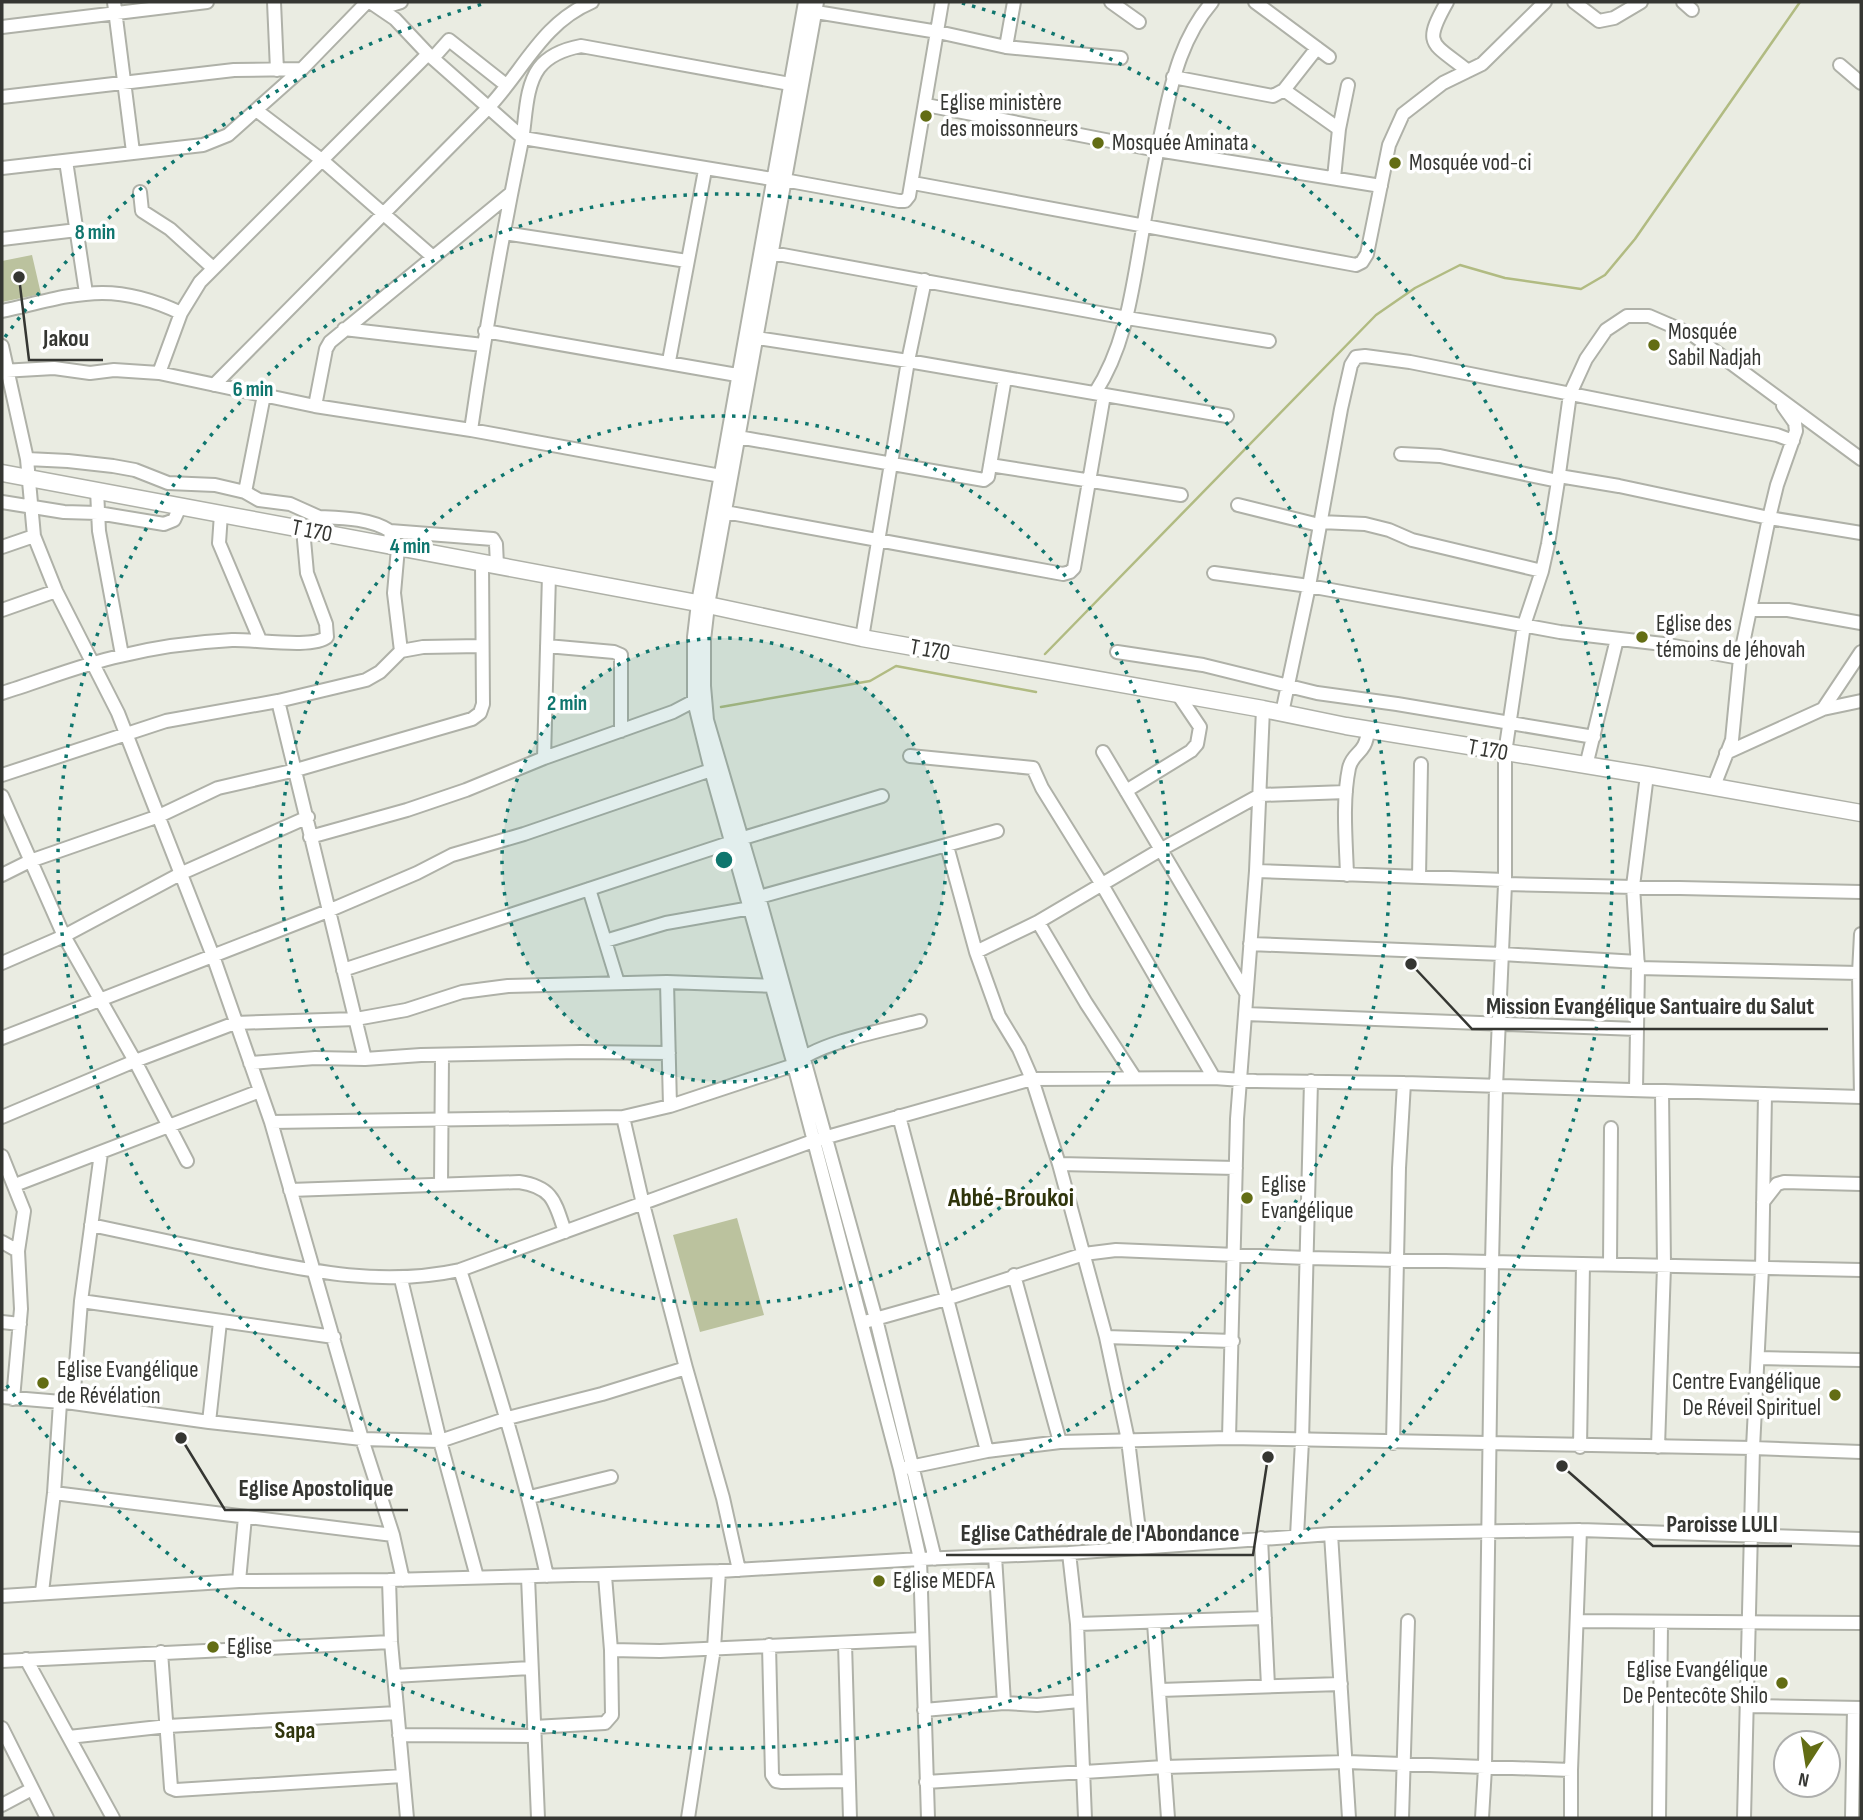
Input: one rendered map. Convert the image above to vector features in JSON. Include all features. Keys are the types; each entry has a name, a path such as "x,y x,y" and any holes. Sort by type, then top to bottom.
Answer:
{"main road":[{"name":"T 170","path":"2,473 303,529 320,525 489,564 703,604 862,638 1177,693 1368,730 1714,786 1861,813"}],"street":[{"path":"2,27 115,7 207,2"},
{"path":"274,2 276,70"},
{"path":"2,168 203,145 217,141 228,135 302,69 368,2 382,8 430,56 523,138 905,201 913,183 942,2"},
{"path":"382,8 401,2"},
{"path":"215,385 488,108 556,23 592,2"},
{"path":"805,2 790,85 772,253 725,512 694,637 694,701 711,770 755,903 820,1139 876,1319 906,1468 920,1559 928,1818"},
{"path":"1006,47 1014,2"},
{"path":"1111,2 1139,22"},
{"path":"725,512 1063,574 1074,568 1100,394 1128,318 1157,150 1173,77 1191,30 1212,2"},
{"path":"1255,2 1329,57"},
{"path":"1447,2 1434,26 1432,37 1436,45 1468,71"},
{"path":"913,183 1356,265 1362,262 1367,254 1389,145 1403,114 1443,83 1482,64 1545,2"},
{"path":"1574,2 1599,21 1614,18 1641,2"},
{"path":"115,7 133,152"},
{"path":"736,840 707,720 703,604 737,375 816,7 1006,47 1121,58"},
{"path":"159,373 181,313 192,293 213,268 449,40 506,85"},
{"path":"471,430 484,338 510,194 531,87 539,68 564,49 581,46 790,85"},
{"path":"1173,77 1273,96 1284,90 1317,48"},
{"path":"1840,65 1861,83"},
{"path":"2,97 234,70 302,69"},
{"path":"1334,178 1339,129 1348,85"},
{"path":"1284,90 1339,129"},
{"path":"926,105 1157,150 1381,186"},
{"path":"256,110 323,161 433,257"},
{"path":"66,161 86,293"},
{"path":"669,361 705,170"},
{"path":"140,192 142,211 170,229 213,268"},
{"path":"315,406 326,349 344,329 510,194"},
{"path":"2,239 77,230"},
{"path":"503,233 687,261"},
{"path":"772,253 1269,341"},
{"path":"862,638 908,361 925,280"},
{"path":"2,311 86,293 111,291 137,295 181,313"},
{"path":"1482,1818 1496,1087 1505,882 1505,753 1524,625 1548,544 1570,394 1586,359 1606,330 1628,316 1649,316 1693,335 1861,459"},
{"path":"344,329 484,338 669,361 737,375"},
{"path":"757,338 1227,416"},
{"path":"2,346 5,372 27,459 34,536 56,591 126,736 213,956 271,1122 362,1439 393,1535 403,1580"},
{"path":"1282,713 1310,586 1340,409 1351,365 1356,357 1410,362 1777,435 1793,441"},
{"path":"5,372 54,368 90,373 114,370 159,373 315,406 471,430 721,476"},
{"path":"737,437 979,481 988,477 1005,378"},
{"path":"1714,786 1732,740 1740,658 1777,485 1796,431 1795,423 1772,392"},
{"path":"245,492 264,396"},
{"path":"1401,454 1440,456 1619,486 1769,518 1861,533"},
{"path":"27,459 113,466 135,470 169,483 215,485 245,492 259,500 290,504 320,525"},
{"path":"990,465 1181,495"},
{"path":"97,490 98,513 122,655"},
{"path":"2,502 164,524 174,520 180,507"},
{"path":"1237,505 1319,523 1365,524 1412,540 1542,571"},
{"path":"221,514 219,543 260,640"},
{"path":"2,693 122,655 177,645 232,640 307,644 321,642 327,637 327,624 307,573 303,529"},
{"path":"2,547 34,536"},
{"path":"2,875 30,862 159,816 218,788 296,770 472,719 480,713 483,704 481,646 489,564 496,544 493,540 393,541 394,593 401,651"},
{"path":"1214,573 1310,586 1524,625 1663,644 1740,658"},
{"path":"544,758 549,575"},
{"path":"2,610 56,591"},
{"path":"1750,610 1788,610 1861,623"},
{"path":"1586,766 1617,639"},
{"path":"2,775 176,718 278,701 366,680 380,672 401,651 423,647 481,646"},
{"path":"547,646 614,652 621,655 621,731"},
{"path":"1116,652 1203,665 1327,694 1594,737"},
{"path":"1823,709 1861,652"},
{"path":"1126,791 1191,751 1197,744 1200,727 1177,693"},
{"path":"278,701 365,1059"},
{"path":"310,837 454,794 544,758 673,712 694,701"},
{"path":"1726,753 1823,709 1861,701"},
{"path":"1229,1438 1239,1081 1256,871 1264,709"},
{"path":"1347,875 1346,792 1350,765 1363,750 1368,730"},
{"path":"1103,752 1246,993"},
{"path":"910,756 1033,768 1042,788 1101,883 1214,1078"},
{"path":"1419,877 1421,765"},
{"path":"2,1038 328,911 452,855 524,834 711,770"},
{"path":"1636,1090 1638,965 1633,886 1647,775"},
{"path":"976,952 1038,922 1101,883 1261,795 1346,792"},
{"path":"2,796 64,936 135,1061 187,1161"},
{"path":"343,970 736,840 882,796"},
{"path":"2,963 64,936 182,873 308,817"},
{"path":"605,941 666,923 755,903 997,831"},
{"path":"947,846 976,952 999,1016 1019,1049 1032,1079 1084,1254 1106,1337 1128,1440 1141,1547"},
{"path":"1256,871 1505,882 1861,892"},
{"path":"589,889 618,984"},
{"path":"1038,922 1135,1078"},
{"path":"91,1225 314,1272 401,1279 460,1270 820,1139 1032,1079 1214,1078 1239,1081 1404,1083 1861,1097 1861,934"},
{"path":"1250,944 1502,954 1638,965 1859,973"},
{"path":"2,1117 135,1061 235,1023 356,1019 406,1010 476,989 528,985 667,982 778,986"},
{"path":"667,982 670,1105"},
{"path":"1245,1014 1637,1029"},
{"path":"271,1122 623,1117 670,1105 799,1061 847,1041 920,1021"},
{"path":"250,1062 581,1052 669,1053"},
{"path":"441,1185 442,1055"},
{"path":"1297,1536 1311,1081"},
{"path":"1393,1443 1399,1168 1404,1083"},
{"path":"15,1185 260,1091"},
{"path":"1658,1447 1664,1266 1662,1091"},
{"path":"1744,1818 1765,1094"},
{"path":"899,1116 987,1451"},
{"path":"623,1117 686,1368 723,1498 739,1570"},
{"path":"1610,1265 1611,1129"},
{"path":"820,1139 861,1323 935,1559"},
{"path":"41,1592 101,1153"},
{"path":"2,1156 24,1211 18,1251 22,1296 20,1324 7,1398 362,1439 440,1441 508,1418 602,1394 686,1368"},
{"path":"1059,1164 1236,1168"},
{"path":"290,1190 519,1182 536,1185 548,1194 555,1204 565,1232"},
{"path":"1763,1202 1777,1184 1784,1182 1861,1184"},
{"path":"2,1242 18,1251"},
{"path":"861,1323 946,1299 1084,1254 1116,1250 1492,1263 1861,1270"},
{"path":"1580,1447 1583,1265"},
{"path":"460,1270 508,1418 530,1497 547,1576"},
{"path":"1014,1275 1060,1442"},
{"path":"401,1279 440,1441 477,1577"},
{"path":"81,1301 334,1337"},
{"path":"2,1322 20,1324"},
{"path":"209,1422 220,1322"},
{"path":"1106,1337 1233,1341"},
{"path":"1758,1358 1861,1360"},
{"path":"906,1468 987,1451 1060,1442 1229,1438 1861,1452"},
{"path":"530,1497 611,1476"},
{"path":"54,1493 393,1535"},
{"path":"239,1581 245,1517"},
{"path":"1571,1818 1580,1530"},
{"path":"2,1596 239,1581 719,1572 1069,1553 1331,1534 1580,1530 1861,1539"},
{"path":"1331,1534 1349,1818"},
{"path":"1261,1538 1268,1685"},
{"path":"1069,1553 1077,1624 1085,1818"},
{"path":"995,1556 1004,1703"},
{"path":"688,1818 714,1648 719,1572"},
{"path":"399,1735 534,1731 605,1723 610,1720 613,1704 605,1576"},
{"path":"528,1577 538,1818"},
{"path":"389,1580 391,1642 407,1818"},
{"path":"1077,1624 1265,1618"},
{"path":"1402,1818 1408,1621"},
{"path":"1578,1621 1861,1623"},
{"path":"1154,1623 1168,1818"},
{"path":"1659,1818 1661,1623"},
{"path":"611,1650 922,1639"},
{"path":"2,1661 391,1642"},
{"path":"845,1643 850,1818"},
{"path":"769,1645 772,1775 782,1782 848,1782"},
{"path":"161,1652 171,1788 176,1790 403,1776"},
{"path":"26,1659 113,1818"},
{"path":"394,1676 531,1668"},
{"path":"1160,1690 1341,1684"},
{"path":"924,1710 1004,1703 1037,1705 1079,1701"},
{"path":"1748,1706 1858,1708 1852,1818"},
{"path":"69,1737 168,1726 397,1713"},
{"path":"2,1728 47,1818"},
{"path":"926,1782 1164,1767 1346,1762 1571,1770"},
{"path":"2,1805 32,1789"}],"green space":[{"path":"32,255 41,294 2,302 2,261"},
{"path":"737,1218 764,1315 700,1332 673,1235"}],"waterway":[{"path":"1045,654 1376,315 1415,288 1460,265 1505,278 1581,289 1605,275 1635,239 1800,2"},
{"path":"721,707 870,681 896,666 1036,692"}],"place":[{"name":"Eglise ministère des moissonneurs","path":"926,116"},
{"name":"Mosquée Aminata","path":"1098,143"},
{"name":"Mosquée vod-ci","path":"1395,163"},
{"name":"Jakou","path":"19,277"},
{"name":"Mosquée Sabil Nadjah","path":"1654,345"},
{"name":"Eglise des témoins de Jéhovah","path":"1642,637"},
{"name":"Mission Evangélique Santuaire du Salut","path":"1411,964"},
{"name":"Eglise Evangélique","path":"1247,1198"},
{"name":"Eglise Evangélique de Révélation","path":"43,1383"},
{"name":"Centre Evangélique De Réveil Spirituel","path":"1835,1395"},
{"name":"Eglise Apostolique","path":"181,1438"},
{"name":"Eglise Cathédrale de l'Abondance","path":"1268,1457"},
{"name":"Paroisse LULI","path":"1562,1466"},
{"name":"Eglise MEDFA","path":"879,1581"},
{"name":"Eglise","path":"213,1647"},
{"name":"Eglise Evangélique De Pentecôte Shilo","path":"1782,1683"}],"district":[{"name":"Abbé-Broukoi","path":"1011,1198"},
{"name":"Sapa","path":"295,1730"}]}
